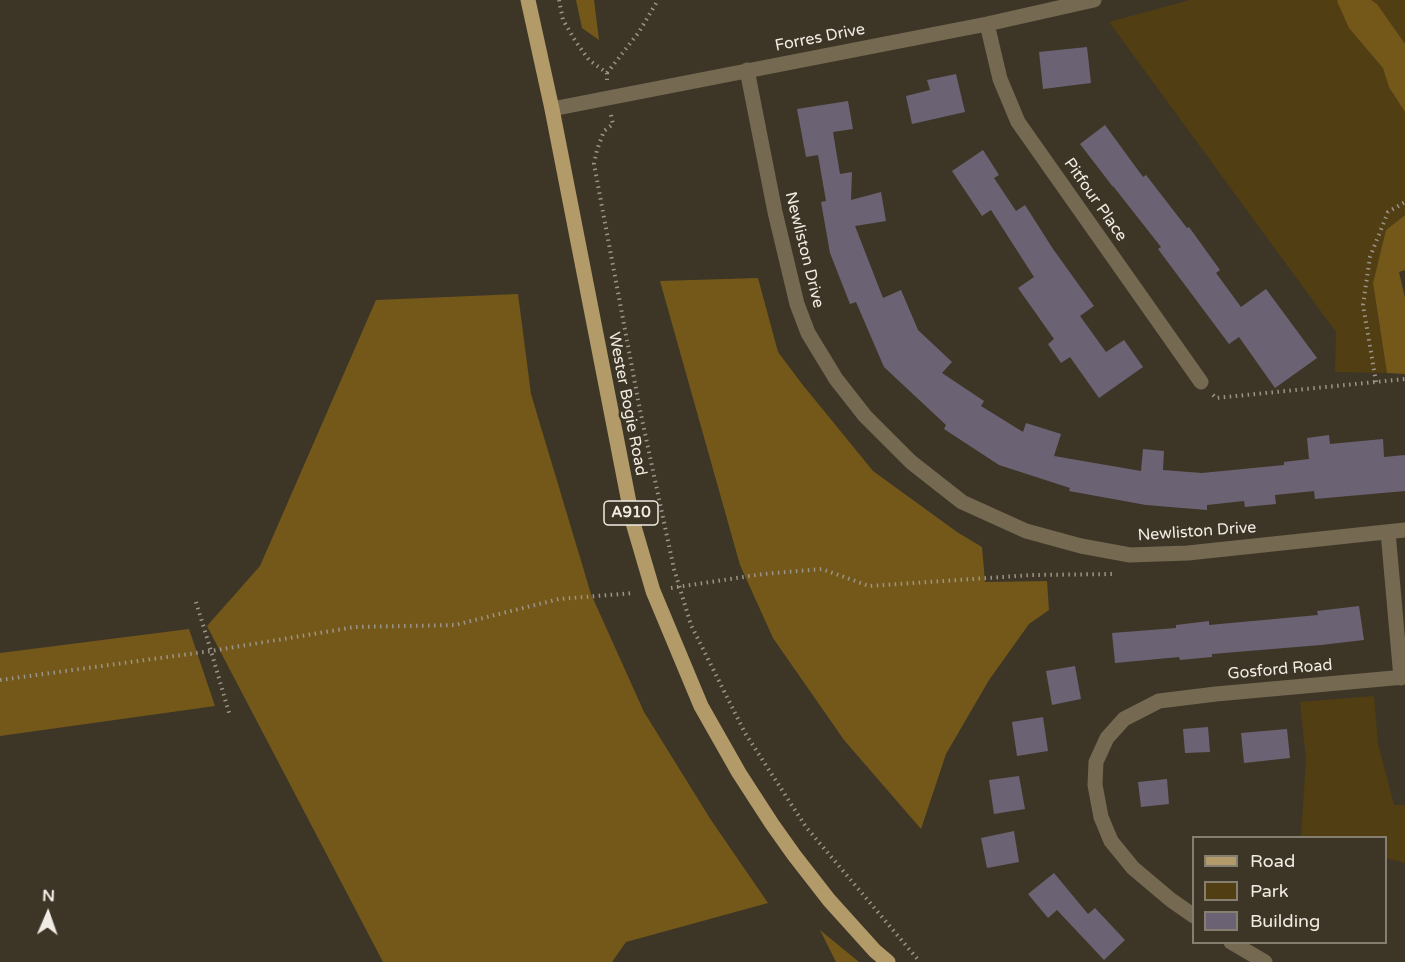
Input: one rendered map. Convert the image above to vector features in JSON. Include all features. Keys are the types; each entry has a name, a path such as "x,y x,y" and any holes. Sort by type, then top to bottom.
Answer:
{"main road":[{"name":"Wester Bogie Road","path":"528,0 552,109 631,512 653,591 701,706 739,772 772,824 822,891 875,951 888,962"}],"street":[{"name":"Forres Drive","path":"552,109 987,24 1094,0"},
{"name":"Pitfour Place","path":"987,24 1000,79 1018,122 1201,382"},
{"name":"Newliston Drive","path":"747,70 775,212 797,304 808,333 836,379 865,416 911,462 962,502 1026,531 1081,546 1130,555 1188,553 1405,530"},
{"path":"1388,532 1403,678"},
{"name":"Gosford Road","path":"1192,915 1133,868 1111,841 1101,817 1095,785 1096,762 1107,738 1124,718 1159,702 1216,694 1403,678"},
{"path":"1234,944 1265,962"}],"path":[{"path":"559,0 563,21 576,42 589,60 607,73"},
{"path":"658,0 639,32 607,73 607,97 613,124 604,131 594,164 640,410 674,570 691,625 745,733 769,772 806,827 920,962"},
{"path":"1376,382 1363,305 1370,256 1388,212 1405,202"},
{"path":"1201,382 1216,398 1405,379"},
{"path":"0,680 211,651 355,627 455,625 559,599 653,591 763,574 822,569 868,586 1032,575 1126,574"},
{"path":"196,602 230,716"}],"green space":[{"path":"1190,0 1405,0 1405,215 1386,230 1373,283 1387,373 1335,372 1336,332 1109,22"},
{"path":"1374,696 1378,744 1394,805 1405,805 1405,863 1387,858 1387,836 1301,836 1306,759 1300,702"}],"shaded area":[{"path":"576,0 594,0 599,40 582,28"},
{"path":"1338,0 1371,0 1377,4 1405,44 1405,112 1389,87 1383,68 1349,28"},
{"path":"1405,215 1405,270 1399,272 1405,298 1405,374 1387,373 1373,283 1386,230"},
{"path":"758,278 778,352 873,471 957,532 982,547 985,582 1047,581 1049,610 1029,624 989,680 946,754 921,829 844,740 773,638 740,565 660,281"},
{"path":"518,294 531,394 591,594 644,712 711,820 768,903 626,942 612,962 383,962 207,626 260,566 376,300"},
{"path":"189,629 215,706 0,736 0,653"},
{"path":"820,930 859,962 836,962"}],"building":[{"path":"1087,47 1091,83 1043,89 1039,52"},
{"path":"956,74 965,112 912,124 906,96 930,90 927,80"},
{"path":"848,101 853,129 833,132 840,174 852,172 851,200 881,192 886,221 855,226 883,298 901,290 918,330 952,362 942,373 984,401 981,406 1023,432 1026,423 1061,434 1054,456 1141,471 1143,449 1164,451 1163,470 1202,473 1284,465 1284,462 1309,459 1307,438 1329,435 1330,444 1383,439 1384,457 1405,455 1405,491 1315,499 1314,491 1275,495 1276,504 1245,507 1244,501 1207,505 1207,510 1146,505 1069,491 1070,488 999,465 944,429 946,425 884,367 856,302 850,304 830,253 821,202 826,201 818,155 806,157 797,109"},
{"path":"1105,125 1143,177 1146,175 1187,228 1189,227 1220,270 1216,273 1241,307 1266,289 1317,358 1275,388 1239,337 1229,344 1158,249 1161,247 1080,144"},
{"path":"983,150 999,175 994,178 1016,211 1025,205 1094,306 1080,316 1106,352 1124,340 1143,367 1099,398 1070,357 1061,363 1048,344 1054,339 1018,288 1034,277 991,210 982,216 952,171"},
{"path":"1359,606 1364,640 1212,654 1212,657 1180,660 1179,657 1115,663 1112,633 1176,628 1176,625 1209,621 1209,625 1318,615 1317,611"},
{"path":"1075,666 1081,699 1052,705 1046,671"},
{"path":"1043,717 1048,751 1017,756 1012,722"},
{"path":"1208,727 1210,752 1185,753 1183,729"},
{"path":"1287,729 1290,758 1244,763 1241,733"},
{"path":"1019,776 1025,809 994,814 989,780"},
{"path":"1167,779 1169,804 1141,807 1138,782"},
{"path":"1014,831 1019,862 987,868 981,838"},
{"path":"1054,873 1088,914 1095,908 1125,940 1104,960 1057,910 1048,918 1028,894"}]}
